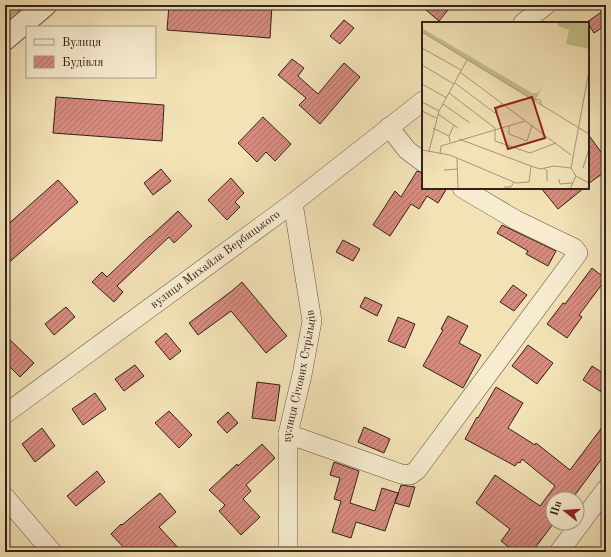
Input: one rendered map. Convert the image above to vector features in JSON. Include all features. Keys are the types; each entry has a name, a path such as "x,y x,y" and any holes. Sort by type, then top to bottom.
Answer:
{"street":[{"path":"5,39 45,5"},
{"path":"524,22 546,5"},
{"name":"вулиця Михайла Вербицького","path":"5,414 293,203 422,102"},
{"path":"389,128 407,150 422,161"},
{"path":"288,434 410,476 417,470 578,253 574,248 516,220 464,189"},
{"name":"вулиця Січових Стрільців","path":"288,552 288,434 302,375 312,321 293,203"},
{"path":"558,552 606,489"},
{"path":"5,497 52,552"}],"green space":[{"path":"5,5 20,5 15,30 5,39"}],"building":[{"path":"169,5 272,5 270,38 167,30"},
{"path":"420,5 452,5 439,21"},
{"path":"606,9 606,25 594,33 589,25 589,22 587,22"},
{"path":"344,20 354,28 340,44 330,36"},
{"path":"292,59 304,68 298,76 318,94 344,63 360,77 320,124 299,105 306,98 278,75"},
{"path":"56,97 164,105 162,141 53,133"},
{"path":"263,117 291,144 275,161 266,152 257,162 238,143"},
{"path":"589,135 606,159 606,171 589,183"},
{"path":"161,169 171,181 153,195 144,183"},
{"path":"417,171 422,173 422,189 446,189 438,203 427,196 419,209 411,204 390,236 373,225 395,191 401,197"},
{"path":"231,178 244,193 235,202 240,207 227,220 208,200"},
{"path":"58,180 78,202 5,266 5,227"},
{"path":"542,189 583,189 558,209"},
{"path":"178,211 192,226 174,243 169,237 117,286 123,292 114,302 92,282 102,272 107,277"},
{"path":"502,225 556,251 548,266 526,254 528,251 497,233"},
{"path":"343,240 360,249 353,261 336,252"},
{"path":"592,268 606,279 579,315 582,317 567,338 547,324 563,303 565,304"},
{"path":"242,282 287,336 266,353 231,311 198,335 189,323"},
{"path":"513,285 527,295 514,311 500,302"},
{"path":"365,297 382,305 377,316 360,307"},
{"path":"66,307 75,317 54,335 45,324"},
{"path":"448,316 468,326 459,343 481,355 463,388 423,366 443,330 441,329"},
{"path":"398,317 415,324 405,348 388,341"},
{"path":"166,333 181,351 170,360 155,342"},
{"path":"5,335 34,363 20,377 5,362"},
{"path":"528,345 553,363 537,384 512,366"},
{"path":"135,365 144,376 124,391 115,379"},
{"path":"592,366 606,375 606,395 583,380"},
{"path":"257,382 280,385 275,421 252,418"},
{"path":"496,387 523,403 508,428 535,445 536,443 570,470 606,422 606,453 578,491 551,491 555,486 522,459 520,463 518,462 515,466 465,439 477,417 478,418"},
{"path":"95,393 106,409 83,425 72,409"},
{"path":"169,411 192,435 179,448 155,423"},
{"path":"228,412 238,423 227,433 217,422"},
{"path":"364,427 390,439 384,453 358,442"},
{"path":"42,428 55,446 35,462 22,444"},
{"path":"262,444 275,458 246,485 251,491 243,499 260,517 241,535 219,511 225,505 209,490 237,464 238,466"},
{"path":"334,462 359,471 350,503 375,511 382,488 398,493 385,531 356,522 351,538 332,532 341,501 334,499 340,478 330,475"},
{"path":"97,471 105,482 76,506 67,496"},
{"path":"495,475 540,506 545,499 545,531 548,531 532,552 515,552 501,541 510,529 476,503"},
{"path":"401,485 415,487 409,507 395,503"},
{"path":"160,493 176,512 159,527 182,552 128,552 111,534 121,524 122,525"}]}
